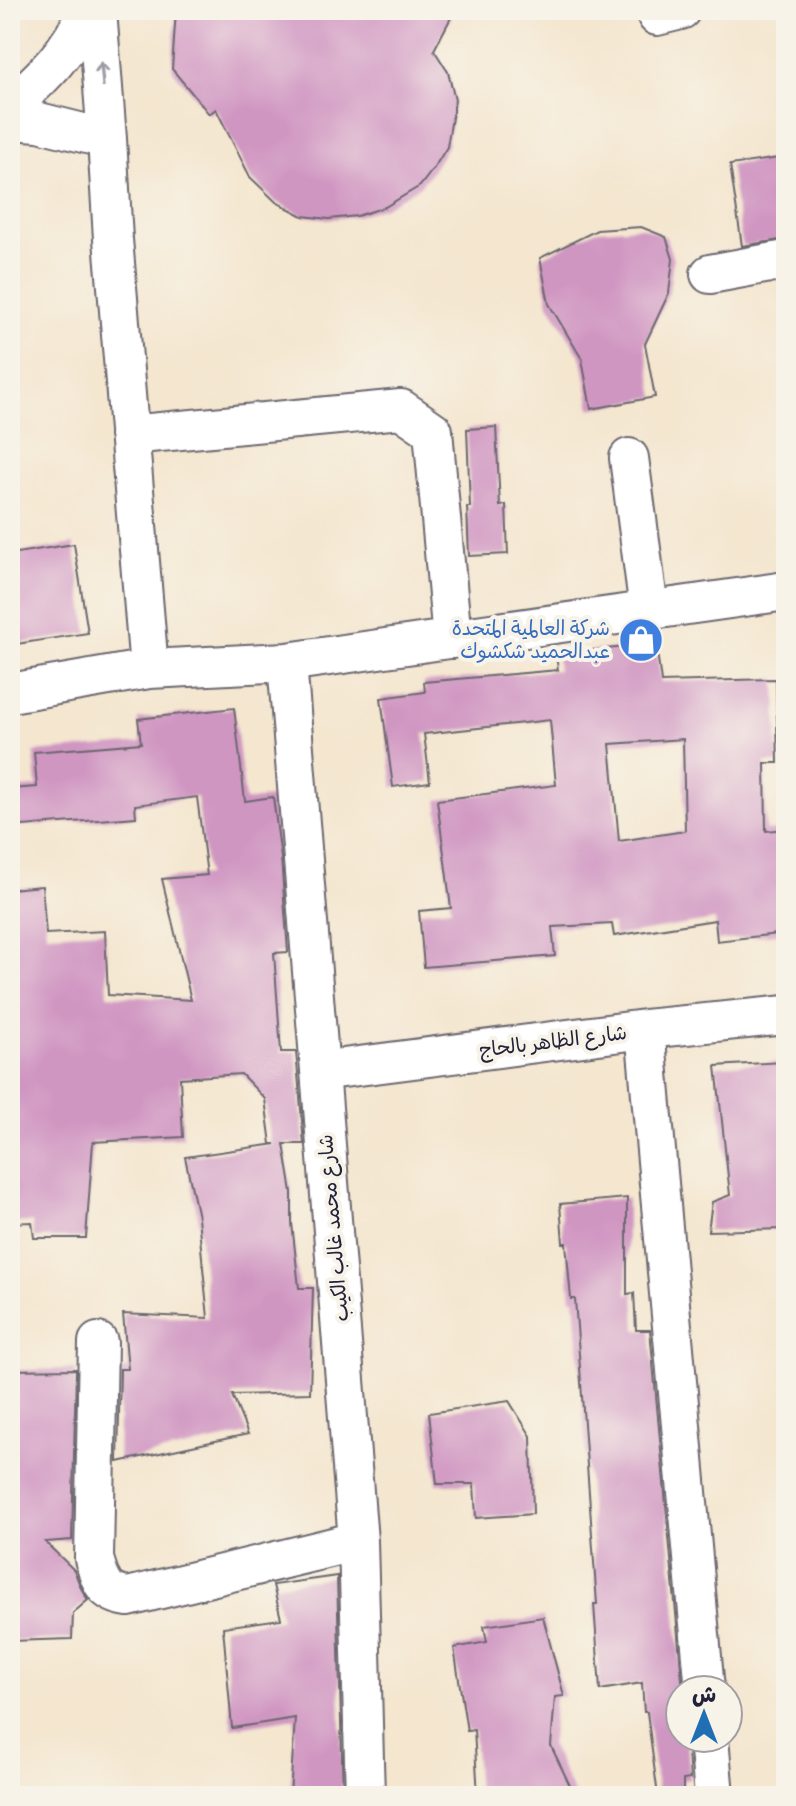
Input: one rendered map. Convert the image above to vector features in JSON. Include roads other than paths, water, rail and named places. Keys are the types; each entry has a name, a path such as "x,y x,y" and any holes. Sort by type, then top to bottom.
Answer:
{"street":[{"path":"10,106 61,57 87,10"},
{"path":"97,10 149,669"},
{"path":"10,120 39,122 107,139"},
{"path":"710,274 786,260"},
{"path":"129,435 401,409 433,431 452,639"},
{"path":"629,458 649,610"},
{"path":"10,693 149,669 287,662 786,591"},
{"name":"شارع محمد غالب الكيب","path":"287,662 358,1541 365,1796"},
{"name":"شارع الظاهر بالحاج","path":"320,1071 645,1029 786,1015"},
{"path":"645,1029 704,1674"},
{"path":"98,1342 94,1559 102,1584 110,1592 128,1597 358,1541"},
{"path":"710,1754 714,1796"}],"place":[{"name":"شركة العالمية المتحدة عبدالحميد شكشوك","path":"641,640"}]}
